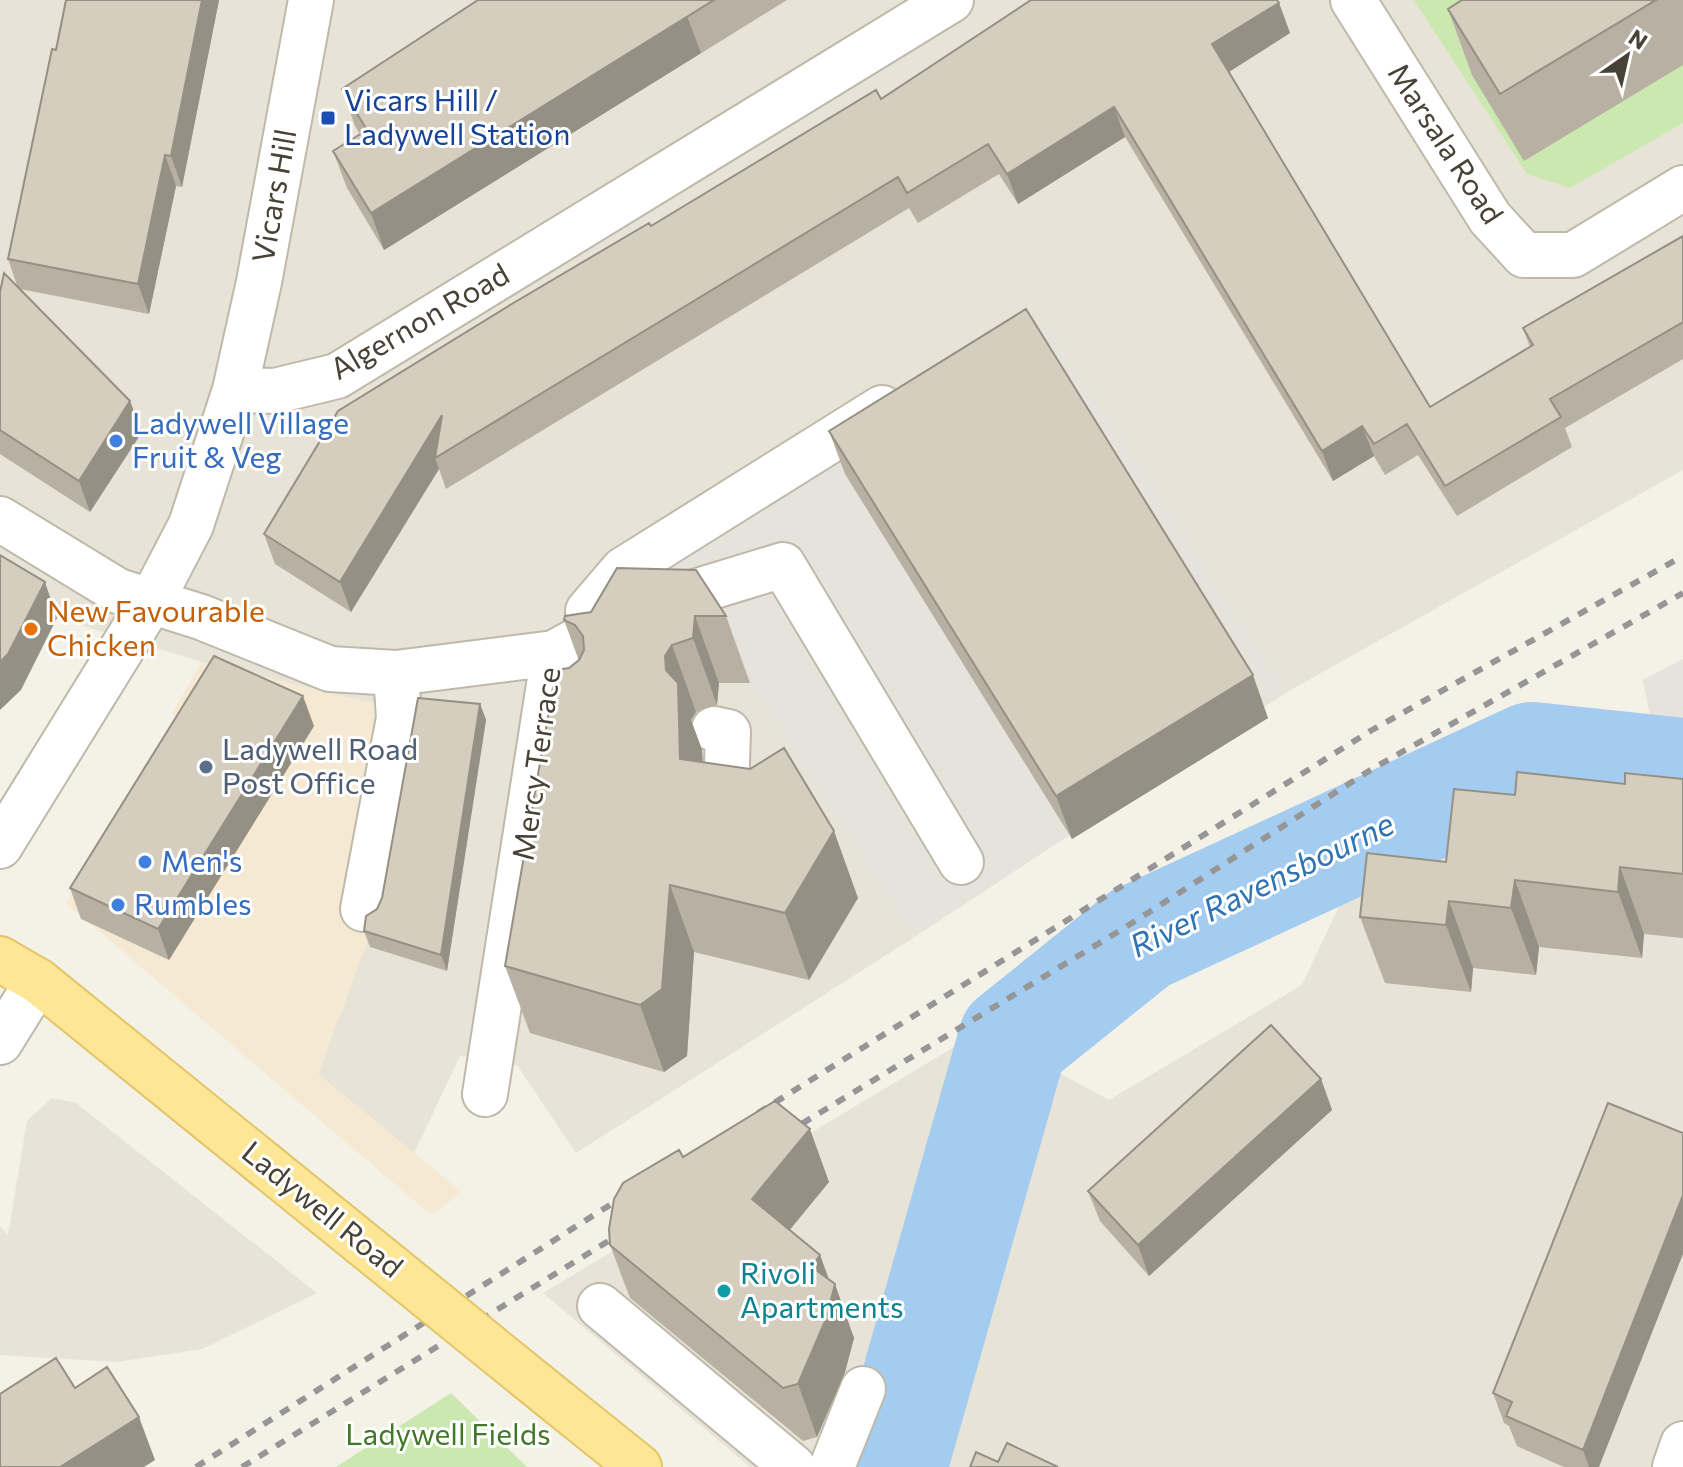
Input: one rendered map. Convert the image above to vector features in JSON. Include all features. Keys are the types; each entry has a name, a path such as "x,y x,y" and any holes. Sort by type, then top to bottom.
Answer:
{"main road":[{"name":"Ladywell Road","path":"0,959 38,981 639,1467"}],"street":[{"name":"Vicars Hill","path":"235,390 259,282 311,0"},
{"name":"Algernon Road","path":"235,390 275,391 337,376 951,0"},
{"name":"Marsala Road","path":"1353,0 1490,218 1524,255 1573,255 1683,188"},
{"path":"554,653 623,570 912,389"},
{"path":"0,846 152,600 191,525 235,390"},
{"name":"Mercy Terrace","path":"0,519 118,591 152,600 330,669 396,673 554,653 566,709 485,1094"},
{"path":"554,653 629,612 783,565 961,862"},
{"path":"363,909 399,718 396,673"},
{"path":"714,729 728,732 726,793"},
{"path":"0,1042 38,981"},
{"path":"600,1306 793,1467"},
{"path":"832,1467 863,1389"},
{"path":"1675,1467 1683,1444"}],"shaded area":[{"path":"0,0 1683,0 1683,470 1287,692 1046,325 721,637 913,938 576,1153 517,1065 460,1056 414,1153 318,1074 374,924 408,712 202,662 57,618 0,583"},
{"path":"1047,324 1287,692 913,938 721,638 619,596"},
{"path":"1683,659 1683,734 1653,732 1643,680"},
{"path":"202,662 408,712 374,924 318,1074 462,1192 431,1215 66,903 179,718 172,713"},
{"path":"1531,781 1683,795 1683,1467 750,1467 543,1293 981,1031 1109,1100 1302,985 1356,870"},
{"path":"52,1098 76,1103 317,1293 202,1349 116,1362 0,1355 0,1226 8,1235 27,1121"}],"green space":[{"path":"1414,0 1683,0 1683,123 1570,188 1527,174"},
{"name":"Ladywell Fields","path":"451,1393 527,1467 336,1467"}],"building":[{"path":"66,0 202,0 171,156 165,155 138,284 8,259 52,49 56,50"},
{"path":"478,0 714,0 371,213 333,151 367,130 342,89"},
{"path":"1031,0 1277,0 1279,3 1212,44 1430,407 1533,345 1523,328 1683,236 1683,322 1550,399 1561,417 1445,486 1407,424 1374,444 1362,426 1322,451 1114,107 1007,174 988,144 907,193 898,177 435,458 442,415 340,582 264,534 338,411 510,305 649,223 651,226 876,90 881,99"},
{"path":"1462,0 1656,0 1500,94 1448,9"},
{"path":"4,273 130,401 79,481 0,430 0,292"},
{"path":"1026,309 1253,675 1056,796 829,431"},
{"path":"0,555 45,582 8,654 0,662"},
{"path":"617,568 696,570 726,616 695,616 693,638 672,645 665,656 666,670 678,683 680,759 750,769 784,748 834,831 785,913 670,885 662,989 640,1005 505,966 556,670 569,668 579,660 584,650 583,636 575,625 564,620 565,616 591,612"},
{"path":"214,656 303,696 158,929 70,888"},
{"path":"418,698 480,704 441,955 364,931 366,916 377,909 382,898"},
{"path":"1517,772 1625,784 1625,773 1683,779 1683,874 1620,867 1618,892 1515,880 1511,908 1449,901 1446,925 1360,917 1367,853 1446,862 1454,789 1515,795"},
{"path":"1271,1025 1321,1079 1138,1245 1088,1191"},
{"path":"775,1101 810,1129 752,1199 820,1255 812,1267 835,1284 826,1319 798,1384 783,1388 610,1245 609,1229 614,1199 623,1183 679,1150 683,1157"},
{"path":"1608,1103 1683,1133 1683,1195 1583,1450 1506,1416 1512,1402 1493,1393"},
{"path":"56,1358 75,1388 107,1367 139,1417 60,1467 0,1467 0,1394"},
{"path":"1007,1443 1058,1467 970,1467 976,1452 998,1462"}],"waterway":[{"name":"River Ravensbourne","path":"892,1467 1013,1040 1140,938 1532,757 1683,773"}],"railway":[{"path":"758,1113 1372,730 1683,556"},
{"path":"785,1134 1129,925 1372,769 1683,593"},
{"path":"196,1467 632,1191"},
{"path":"242,1467 628,1229"}],"place":[{"name":"Vicars Hill / Ladywell Station","path":"328,118"},
{"name":"Ladywell Village Fruit & Veg","path":"116,441"},
{"name":"New Favourable Chicken","path":"31,629"},
{"name":"Ladywell Road Post Office","path":"206,767"},
{"name":"Men's","path":"145,862"},
{"name":"Rumbles","path":"118,905"},
{"name":"Rivoli Apartments","path":"724,1291"}]}
